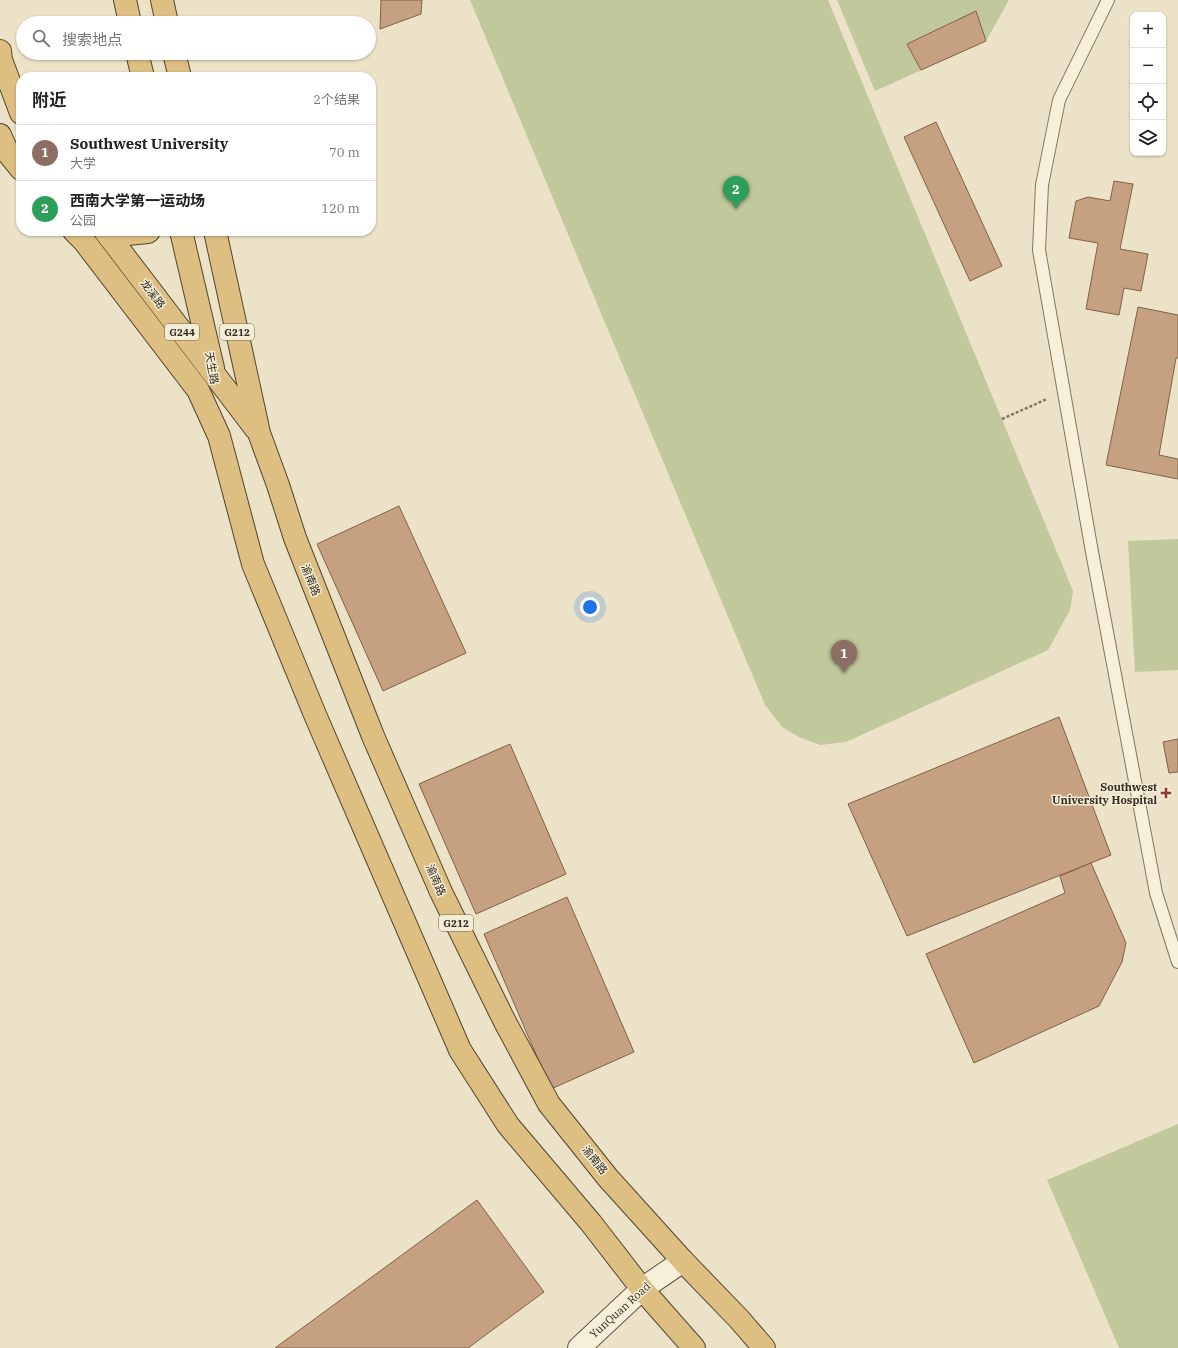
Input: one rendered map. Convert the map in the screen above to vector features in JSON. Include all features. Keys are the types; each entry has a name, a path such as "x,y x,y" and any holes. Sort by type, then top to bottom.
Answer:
{"highway":[{"path":"125,0 128,16"},
{"path":"162,0 165,16"},
{"path":"0,51 1,60 16,100"},
{"path":"139,60 142,72"},
{"path":"176,60 179,72"},
{"path":"0,134 8,154 16,163"},
{"name":"龙溪路","path":"79,236 198,390 219,436"},
{"name":"龙溪路","path":"109,236 259,433"},
{"name":"天生路","path":"182,236 215,376 219,436"},
{"name":"G212","path":"216,236 259,433"},
{"name":"渝南路","path":"259,433 295,538 373,736 441,892 504,1020 549,1104 608,1178 764,1348"},
{"name":"G212","path":"219,436 253,564 316,717 460,1050 508,1125 591,1223 642,1289 694,1348"}],"main road":[{"name":"YunQuan Road","path":"579,1348 642,1289 683,1261"}],"lane":[{"path":"1108,0 1059,100 1042,185 1039,250 1095,568 1156,893 1178,962"}],"path":[{"path":"1002,419 1064,392"}],"green space":[{"path":"470,0 828,0 1073,591 1070,610 1048,650 846,742 820,745 799,737 782,727 765,705"},
{"path":"837,0 1009,0 986,41 875,91"},
{"path":"1178,539 1178,670 1135,672 1128,541"},
{"path":"1178,1124 1178,1348 1119,1348 1047,1180"}],"building":[{"path":"381,0 422,0 421,14 380,29"},
{"path":"976,11 986,41 921,70 907,44"},
{"path":"936,122 1002,266 970,281 904,137"},
{"path":"1114,181 1133,184 1120,249 1148,254 1141,291 1124,288 1119,315 1086,309 1098,243 1069,238 1076,201 1088,197 1110,201"},
{"path":"1138,307 1178,315 1178,358 1176,358 1159,455 1178,459 1178,479 1106,465"},
{"path":"399,506 466,653 383,691 317,544"},
{"path":"1059,717 1111,855 907,936 848,804"},
{"name":"Southwest University Hospital","path":"1178,739 1178,772 1169,773 1163,742"},
{"path":"510,744 566,874 476,914 419,784"},
{"path":"1091,863 1126,943 1122,962 1099,1006 974,1063 926,954 1065,893 1060,876"},
{"path":"567,897 634,1052 551,1089 484,934"},
{"path":"477,1200 544,1292 468,1348 275,1348"}],"place":[{"name":"西南大学第一运动场","path":"736,209"},
{"name":"Southwest University","path":"844,673"},
{"name":"Southwest University Hospital","path":"1166,793"}]}
